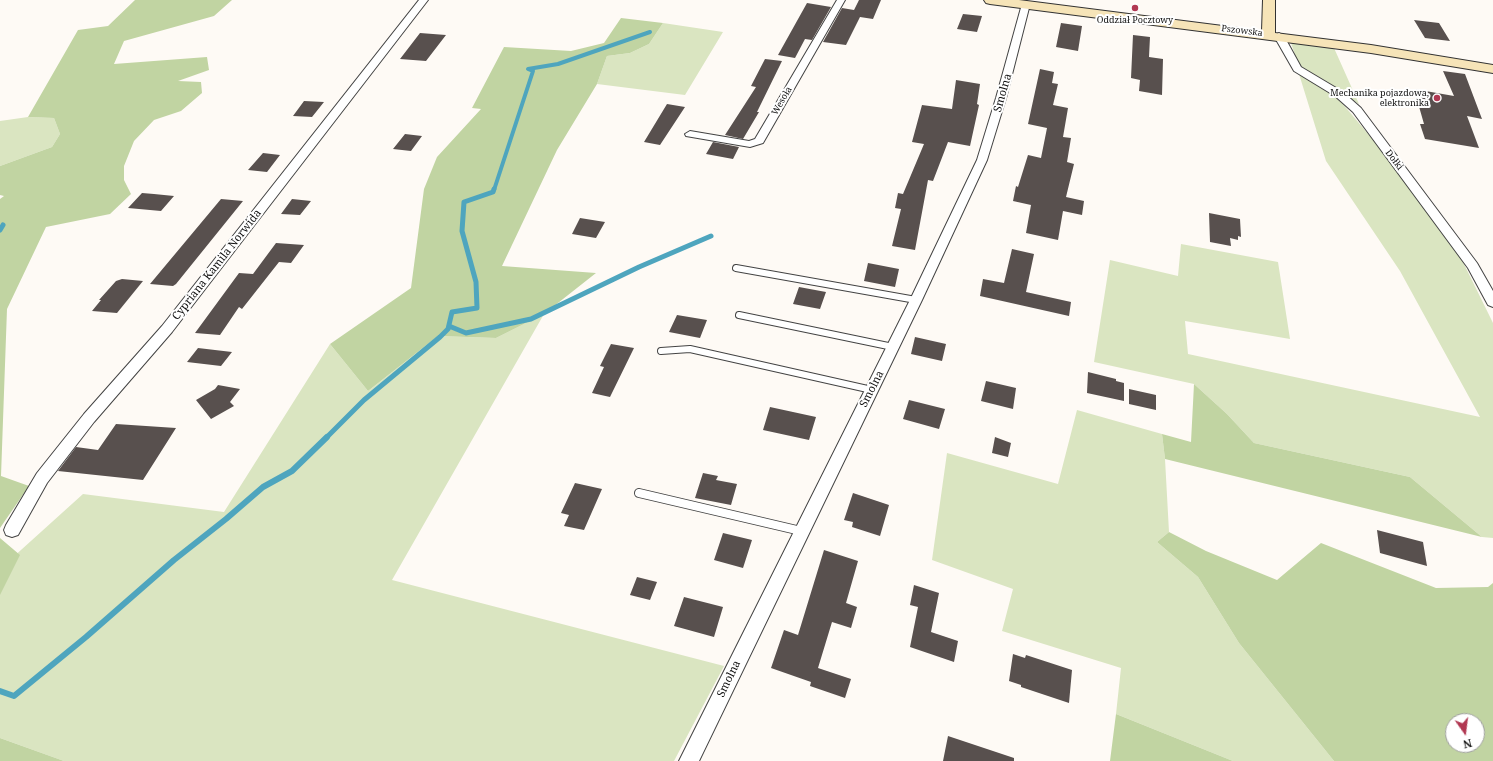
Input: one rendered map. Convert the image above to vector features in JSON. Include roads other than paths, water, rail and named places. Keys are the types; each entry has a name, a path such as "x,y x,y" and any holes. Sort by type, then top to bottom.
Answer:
{"main road":[{"name":"Pszowska","path":"990,0 1251,27 1274,36 1371,48 1493,69"},
{"path":"1269,0 1268,20 1274,36"}],"street":[{"name":"Cypriana Kamila Norwida","path":"12,530 42,478 89,418 167,329 424,0"},
{"name":"Wesoła","path":"690,134 750,144 759,141 841,0"},
{"name":"Smolna","path":"689,761 916,300 982,160 1005,84 1021,3"},
{"name":"Dołki","path":"1274,36 1297,69 1339,94 1356,110 1473,266 1493,302"}],"lane":[{"path":"736,268 916,300"},
{"path":"739,314 893,347"},
{"path":"661,351 690,349 872,390"},
{"path":"639,493 801,531"}],"waterway":[{"path":"494,190 533,71 528,69 558,64 650,32"},
{"path":"327,437 364,400 440,337 448,329 452,312 477,308 476,282 462,231 464,202 493,192 494,189"},
{"path":"0,230 3,225"},
{"path":"449,326 466,333 531,319 639,267 711,236"},
{"path":"0,691 14,696 86,637 174,560 226,519 263,487 292,471 327,437"}],"place":[{"name":"Oddział Pocztowy","path":"1135,8"},
{"name":"Mechanika pojazdowa, elektronika","path":"1437,98"}]}
